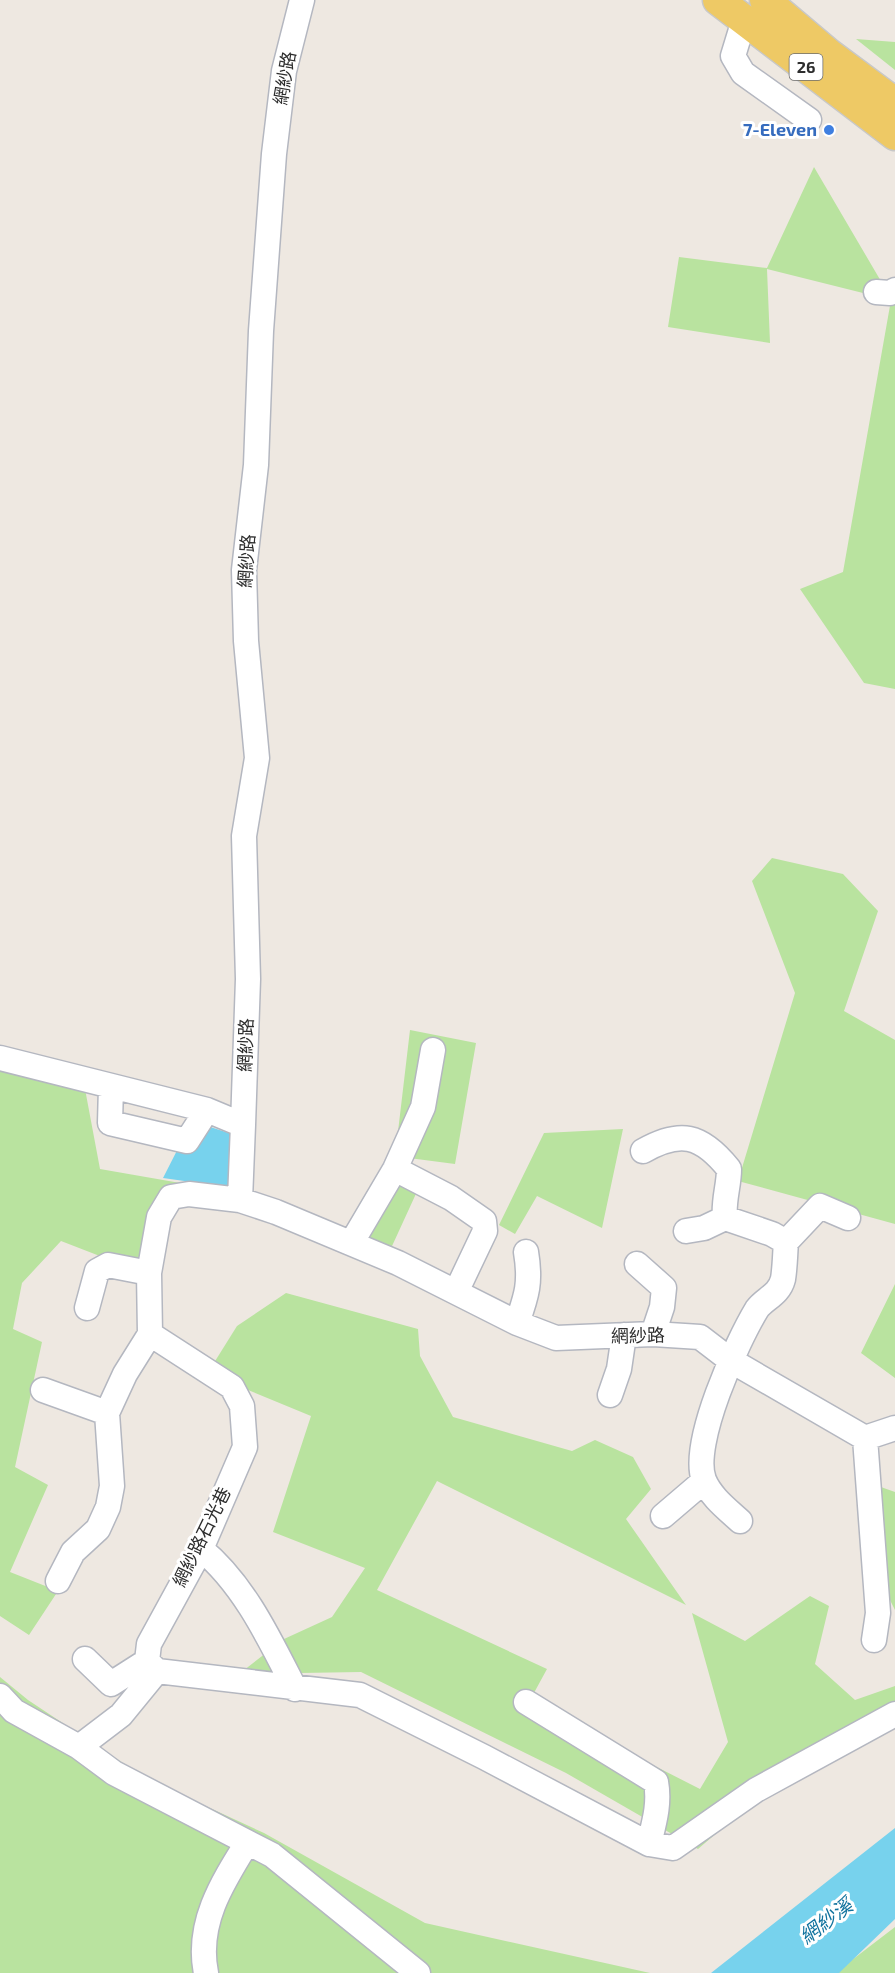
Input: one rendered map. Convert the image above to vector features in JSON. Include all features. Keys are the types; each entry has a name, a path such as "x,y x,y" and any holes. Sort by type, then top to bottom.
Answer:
{"main road":[{"name":"26","path":"718,0 754,10 829,54 895,103"},
{"name":"26","path":"754,10 895,135"}],"street":[{"name":"網紗路","path":"302,0 284,71 274,154 261,331 256,465 244,570 246,641 257,758 244,836 248,979 240,1200 352,1242 517,1323 556,1338 653,1334 700,1337 730,1360 865,1438"},
{"path":"754,10 733,56 743,73 809,120"},
{"path":"352,1242 395,1169 423,1107 433,1050"},
{"path":"0,1058 207,1110 243,1125"},
{"path":"111,1086 110,1123 186,1141 207,1110"},
{"path":"642,1151 666,1138 693,1139 714,1152 729,1169 729,1186 723,1204 725,1218"},
{"path":"395,1169 451,1198 484,1221 485,1231 456,1292"},
{"path":"58,1581 73,1552 98,1529 108,1507 112,1486 107,1413 126,1374 150,1334 149,1273 159,1217 171,1197 189,1194 240,1200"},
{"path":"740,1521 720,1503 704,1481 700,1462 703,1442 730,1360 759,1306 770,1300 782,1280 786,1242 820,1206 848,1218"},
{"path":"686,1231 704,1228 725,1218 772,1234 786,1242"},
{"path":"517,1323 528,1294 530,1276 526,1252"},
{"path":"637,1264 664,1288 662,1307 653,1334"},
{"path":"87,1308 98,1271 108,1265 149,1273"},
{"name":"網紗路石光巷","path":"79,1747 121,1715 152,1666 149,1644 201,1549 245,1447 242,1406 232,1387 150,1334"},
{"path":"610,1395 619,1369 624,1335"},
{"path":"43,1390 107,1413"},
{"path":"873,1640 878,1613 865,1438 895,1428"},
{"path":"663,1516 704,1481"},
{"path":"201,1549 214,1559 263,1625 295,1689"},
{"path":"85,1659 111,1684 152,1666 295,1689 360,1695 484,1756 649,1844 674,1848 756,1790 895,1714"},
{"path":"0,1696 14,1711 79,1747 114,1773 272,1855 418,1973"},
{"path":"526,1702 656,1782 657,1815 649,1844"},
{"path":"206,1973 202,1953 208,1916 225,1878 247,1843"}],"green space":[{"path":"856,39 895,42 895,70"},
{"path":"814,167 892,300 895,301 895,689 864,683 800,589 843,572 891,300 767,269 770,343 668,327 679,257 767,268"},
{"path":"772,858 843,874 878,911 844,1011 895,1040 895,1224 738,1181 795,993 752,881"},
{"path":"410,1030 476,1043 455,1164 409,1158 400,1182 420,1185 387,1257 358,1242 395,1157"},
{"path":"0,1065 85,1089 100,1169 249,1195 176,1203 170,1212 154,1277 61,1241 22,1283 13,1329 42,1342 15,1467 48,1485 10,1572 58,1591 29,1635 0,1616"},
{"path":"623,1129 602,1228 537,1196 515,1234 499,1225 544,1133"},
{"path":"895,1284 895,1378 861,1353"},
{"path":"286,1293 418,1329 420,1356 453,1417 572,1451 595,1440 633,1457 651,1489 626,1519 686,1605 437,1481 377,1590 547,1669 529,1702 700,1789 728,1742 692,1613 745,1641 810,1596 829,1606 815,1664 855,1700 895,1686 895,1717 810,1753 698,1849 566,1773 361,1672 239,1674 284,1639 332,1617 365,1568 273,1532 311,1416 236,1385 212,1366 237,1326"},
{"path":"878,1486 895,1492 895,1610 890,1600"},
{"path":"0,1677 28,1700 147,1779 264,1833 425,1923 650,1973 0,1973"},
{"path":"895,1927 895,1973 835,1973"}],"water":[{"path":"192,1121 241,1137 234,1188 163,1178"},
{"name":"網紗溪","path":"895,1828 895,1919 839,1973 711,1973"}],"place":[{"name":"7-Eleven","path":"829,130"}]}
